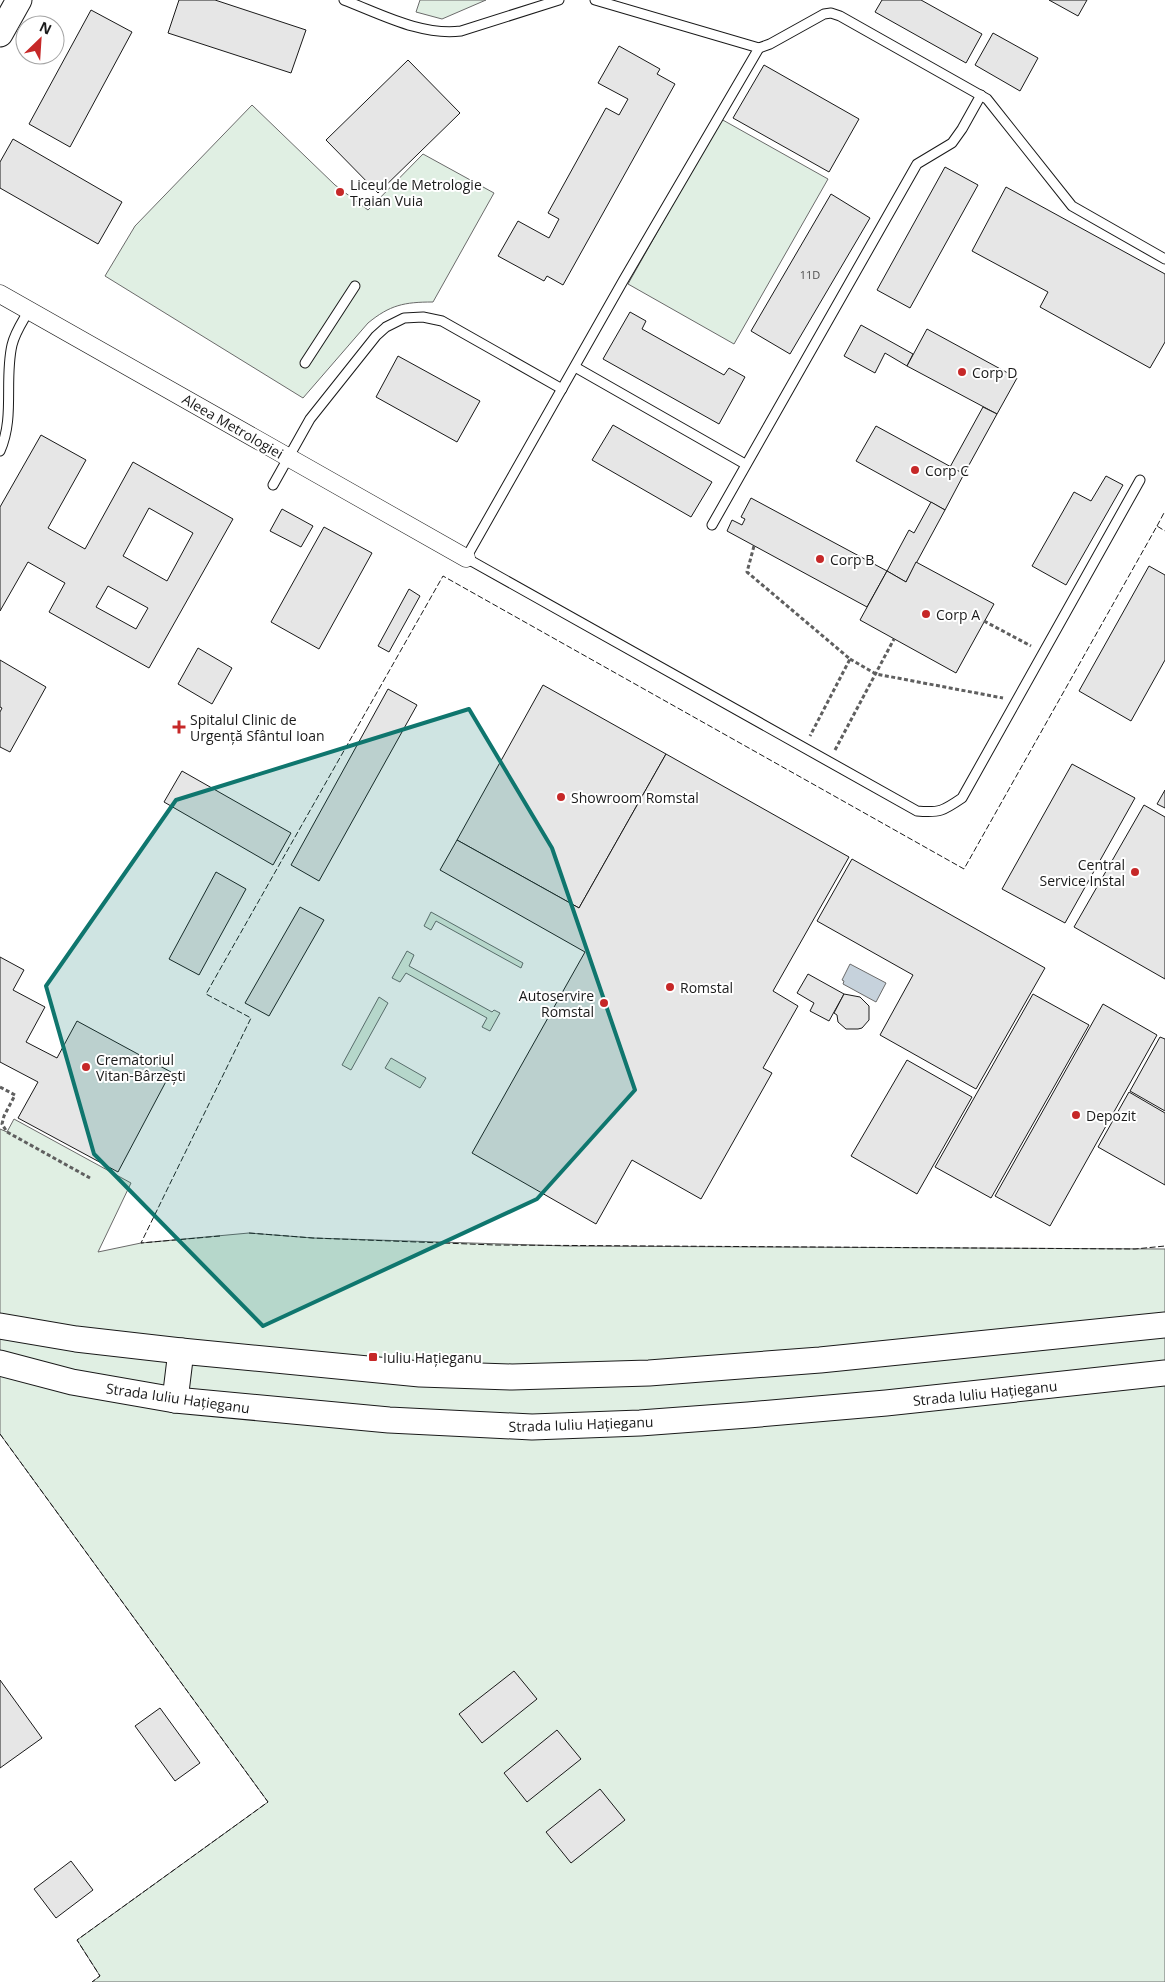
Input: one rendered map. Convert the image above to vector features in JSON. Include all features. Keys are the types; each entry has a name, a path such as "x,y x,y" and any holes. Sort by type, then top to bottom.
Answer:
{"main road":[{"path":"0,34 19,0"},
{"path":"0,1326 76,1339 182,1352 420,1374 547,1377 820,1360 1165,1325"},
{"path":"175,1400 182,1352"},
{"name":"Strada Iuliu Hațieganu","path":"0,1363 72,1382 175,1400 262,1410 422,1422 523,1426 582,1426 748,1415 886,1403 1165,1373"}],"street":[{"name":"Aleea Metrologiei","path":"0,294 466,558"}],"lane":[{"path":"344,0 421,29 450,32 461,31 559,0"},
{"path":"596,0 760,48"},
{"path":"1140,480 962,798 936,813 917,811 466,558 760,48 824,14 831,13 840,16 981,95 993,106 1072,206 1165,259"},
{"path":"712,525 917,164 952,143 981,95"},
{"path":"305,363 355,286"},
{"path":"0,451 8,426 12,344 29,310"},
{"path":"273,485 310,419 376,336 386,327 404,318 423,316 452,324 562,389"},
{"path":"575,367 745,464"}],"path":[{"path":"754,546 747,572 850,659 876,674 1016,700"},
{"path":"984,621 1042,653"},
{"path":"829,762 894,639"},
{"path":"804,747 850,659"},
{"path":"0,1087 15,1095 2,1124 7,1132 90,1178"}],"highlighted area":[{"path":"469,709 552,848 635,1090 537,1199 263,1326 94,1154 46,986 176,800"}],"green space":[{"path":"420,0 486,0 442,19 416,12"},
{"path":"252,105 335,185 368,210 423,154 494,193 433,302 405,304 391,308 376,317 368,323 303,398 105,276 135,226"},
{"path":"721,119 828,179 734,344 628,284"},
{"path":"431,912 523,963 521,968 436,921 431,930 424,926"},
{"path":"407,951 414,955 409,966 492,1012 494,1010 500,1013 490,1031 482,1027 487,1018 406,973 400,982 392,978"},
{"path":"379,997 388,1003 351,1070 342,1065"},
{"path":"391,1058 426,1078 420,1088 385,1068"},
{"path":"14,1119 131,1183 98,1252 141,1243 249,1233 313,1238 566,1246 1165,1249 1165,1982 92,1982 100,1976 77,1940 268,1802 0,1434 0,1129 7,1132"}],"shaded area":[{"path":"850,964 886,983 876,1002 843,984 844,981 842,980"}],"building":[{"path":"179,0 215,0 306,30 291,73 168,33"},
{"path":"882,0 921,0 982,34 966,63 875,12"},
{"path":"1049,0 1087,0 1078,16"},
{"path":"91,10 132,32 70,147 29,124 61,65 65,65 65,58"},
{"path":"993,33 1038,58 1020,91 975,65"},
{"path":"619,46 660,69 657,74 675,84 563,285 547,276 544,281 498,256 518,221 549,238 559,219 548,213 606,108 619,115 628,99 598,83"},
{"path":"408,60 460,113 378,193 326,140"},
{"path":"764,65 859,119 829,172 733,118"},
{"path":"13,139 122,202 98,244 0,188 0,162"},
{"path":"945,167 978,185 910,308 877,290"},
{"path":"1006,187 1165,274 1165,342 1150,368 1040,307 1048,292 972,251"},
{"path":"831,194 870,218 790,354 751,331"},
{"path":"630,312 646,321 642,329 724,375 729,368 745,377 719,424 603,359"},
{"path":"861,325 913,354 907,366 885,353 875,373 844,356"},
{"name":"Corp D","path":"927,329 1017,378 997,414 907,366"},
{"path":"398,356 480,401 457,442 376,397"},
{"path":"983,407 997,414 964,474 950,467"},
{"path":"613,425 712,482 691,517 592,460"},
{"name":"Corp C","path":"876,426 964,474 945,510 856,461"},
{"path":"41,435 86,460 48,528 85,549 133,462 233,519 149,668 49,612 65,583 28,562 0,611 0,507","holes":["149,508 193,533 167,581 123,556","108,586 148,608 136,629 96,607"]},
{"path":"1106,476 1123,485 1066,585 1032,566 1074,492 1091,501"},
{"name":"Corp B","path":"751,498 887,571 867,607 727,531 732,520 742,525 745,519 741,517"},
{"path":"931,502 945,510 906,582 887,571 909,530 914,533"},
{"path":"282,509 313,526 301,547 270,531"},
{"path":"324,527 372,553 319,649 271,622"},
{"name":"Corp A","path":"916,562 994,604 956,673 860,620 887,571 906,582"},
{"path":"1149,566 1165,575 1165,660 1131,721 1079,691"},
{"path":"409,589 420,596 389,652 378,646"},
{"path":"198,648 232,668 212,704 178,684"},
{"path":"0,660 46,687 10,752 0,747 0,712 2,708 0,707"},
{"name":"Showroom Romstal","path":"543,685 666,754 579,908 457,840"},
{"path":"388,689 417,705 319,881 291,865"},
{"name":"Romstal","path":"666,754 849,857 773,991 798,1006 763,1068 772,1073 701,1199 632,1160 596,1224 472,1153 585,952 440,870 457,840 579,908"},
{"path":"1072,764 1135,798 1065,923 1002,889"},
{"path":"182,771 291,833 273,865 164,802"},
{"path":"1165,790 1165,808 1157,804"},
{"name":"Central Service Instal","path":"1144,805 1165,817 1165,979 1074,927"},
{"path":"852,859 1045,968 976,1089 880,1035 913,975 817,921"},
{"path":"216,872 246,889 199,975 169,959"},
{"path":"300,907 324,920 269,1016 245,1003"},
{"name":"Crematoriul Vitan-Bârzești","path":"0,957 24,970 13,990 45,1007 26,1042 57,1058 77,1021 171,1072 118,1172 18,1118 38,1082 0,1062"},
{"path":"808,974 844,994 829,1021 810,1011 814,1003 797,993"},
{"path":"844,994 860,997 869,1006 869,1020 862,1028 846,1029 838,1022 837,1015 834,1013"},
{"name":"Depozit","path":"1033,994 1089,1025 991,1198 935,1167"},
{"name":"Depozit","path":"1103,1004 1157,1035 1050,1226 995,1196"},
{"name":"Depozit","path":"1160,1037 1165,1039 1165,1111 1130,1091"},
{"path":"907,1060 972,1097 917,1194 851,1156"},
{"name":"Depozit","path":"1129,1092 1165,1113 1165,1185 1098,1147"},
{"path":"514,1671 537,1699 482,1743 459,1714"},
{"path":"0,1680 42,1738 0,1768"},
{"path":"160,1708 200,1763 175,1781 135,1726"},
{"path":"557,1730 581,1759 527,1802 504,1773"},
{"path":"600,1789 625,1820 571,1863 546,1832"},
{"path":"71,1861 93,1890 56,1918 34,1889"}],"fence":[{"path":"1157,526 1165,511"},
{"path":"220,1236 141,1243 251,1018 206,994 443,576 964,869 1157,526 1165,531"},
{"path":"249,1233 313,1238 495,1245 1135,1249 1165,1246"},
{"path":"0,1434 268,1802 77,1940 100,1976 92,1982"}],"place":[{"name":"Liceul de Metrologie Traian Vuia","path":"340,192"},
{"name":"Corp D","path":"962,372"},
{"name":"Corp C","path":"915,470"},
{"name":"Corp B","path":"820,559"},
{"name":"Corp A","path":"926,614"},
{"name":"Spitalul Clinic de Urgență Sfântul Ioan","path":"179,727"},
{"name":"Showroom Romstal","path":"561,797"},
{"name":"Central Service Instal","path":"1135,872"},
{"name":"Romstal","path":"670,987"},
{"name":"Autoservire Romstal","path":"604,1003"},
{"name":"Crematoriul Vitan-Bârzești","path":"86,1067"},
{"name":"Depozit","path":"1076,1115"},
{"name":"Iuliu Hațieganu","path":"373,1357"}]}
